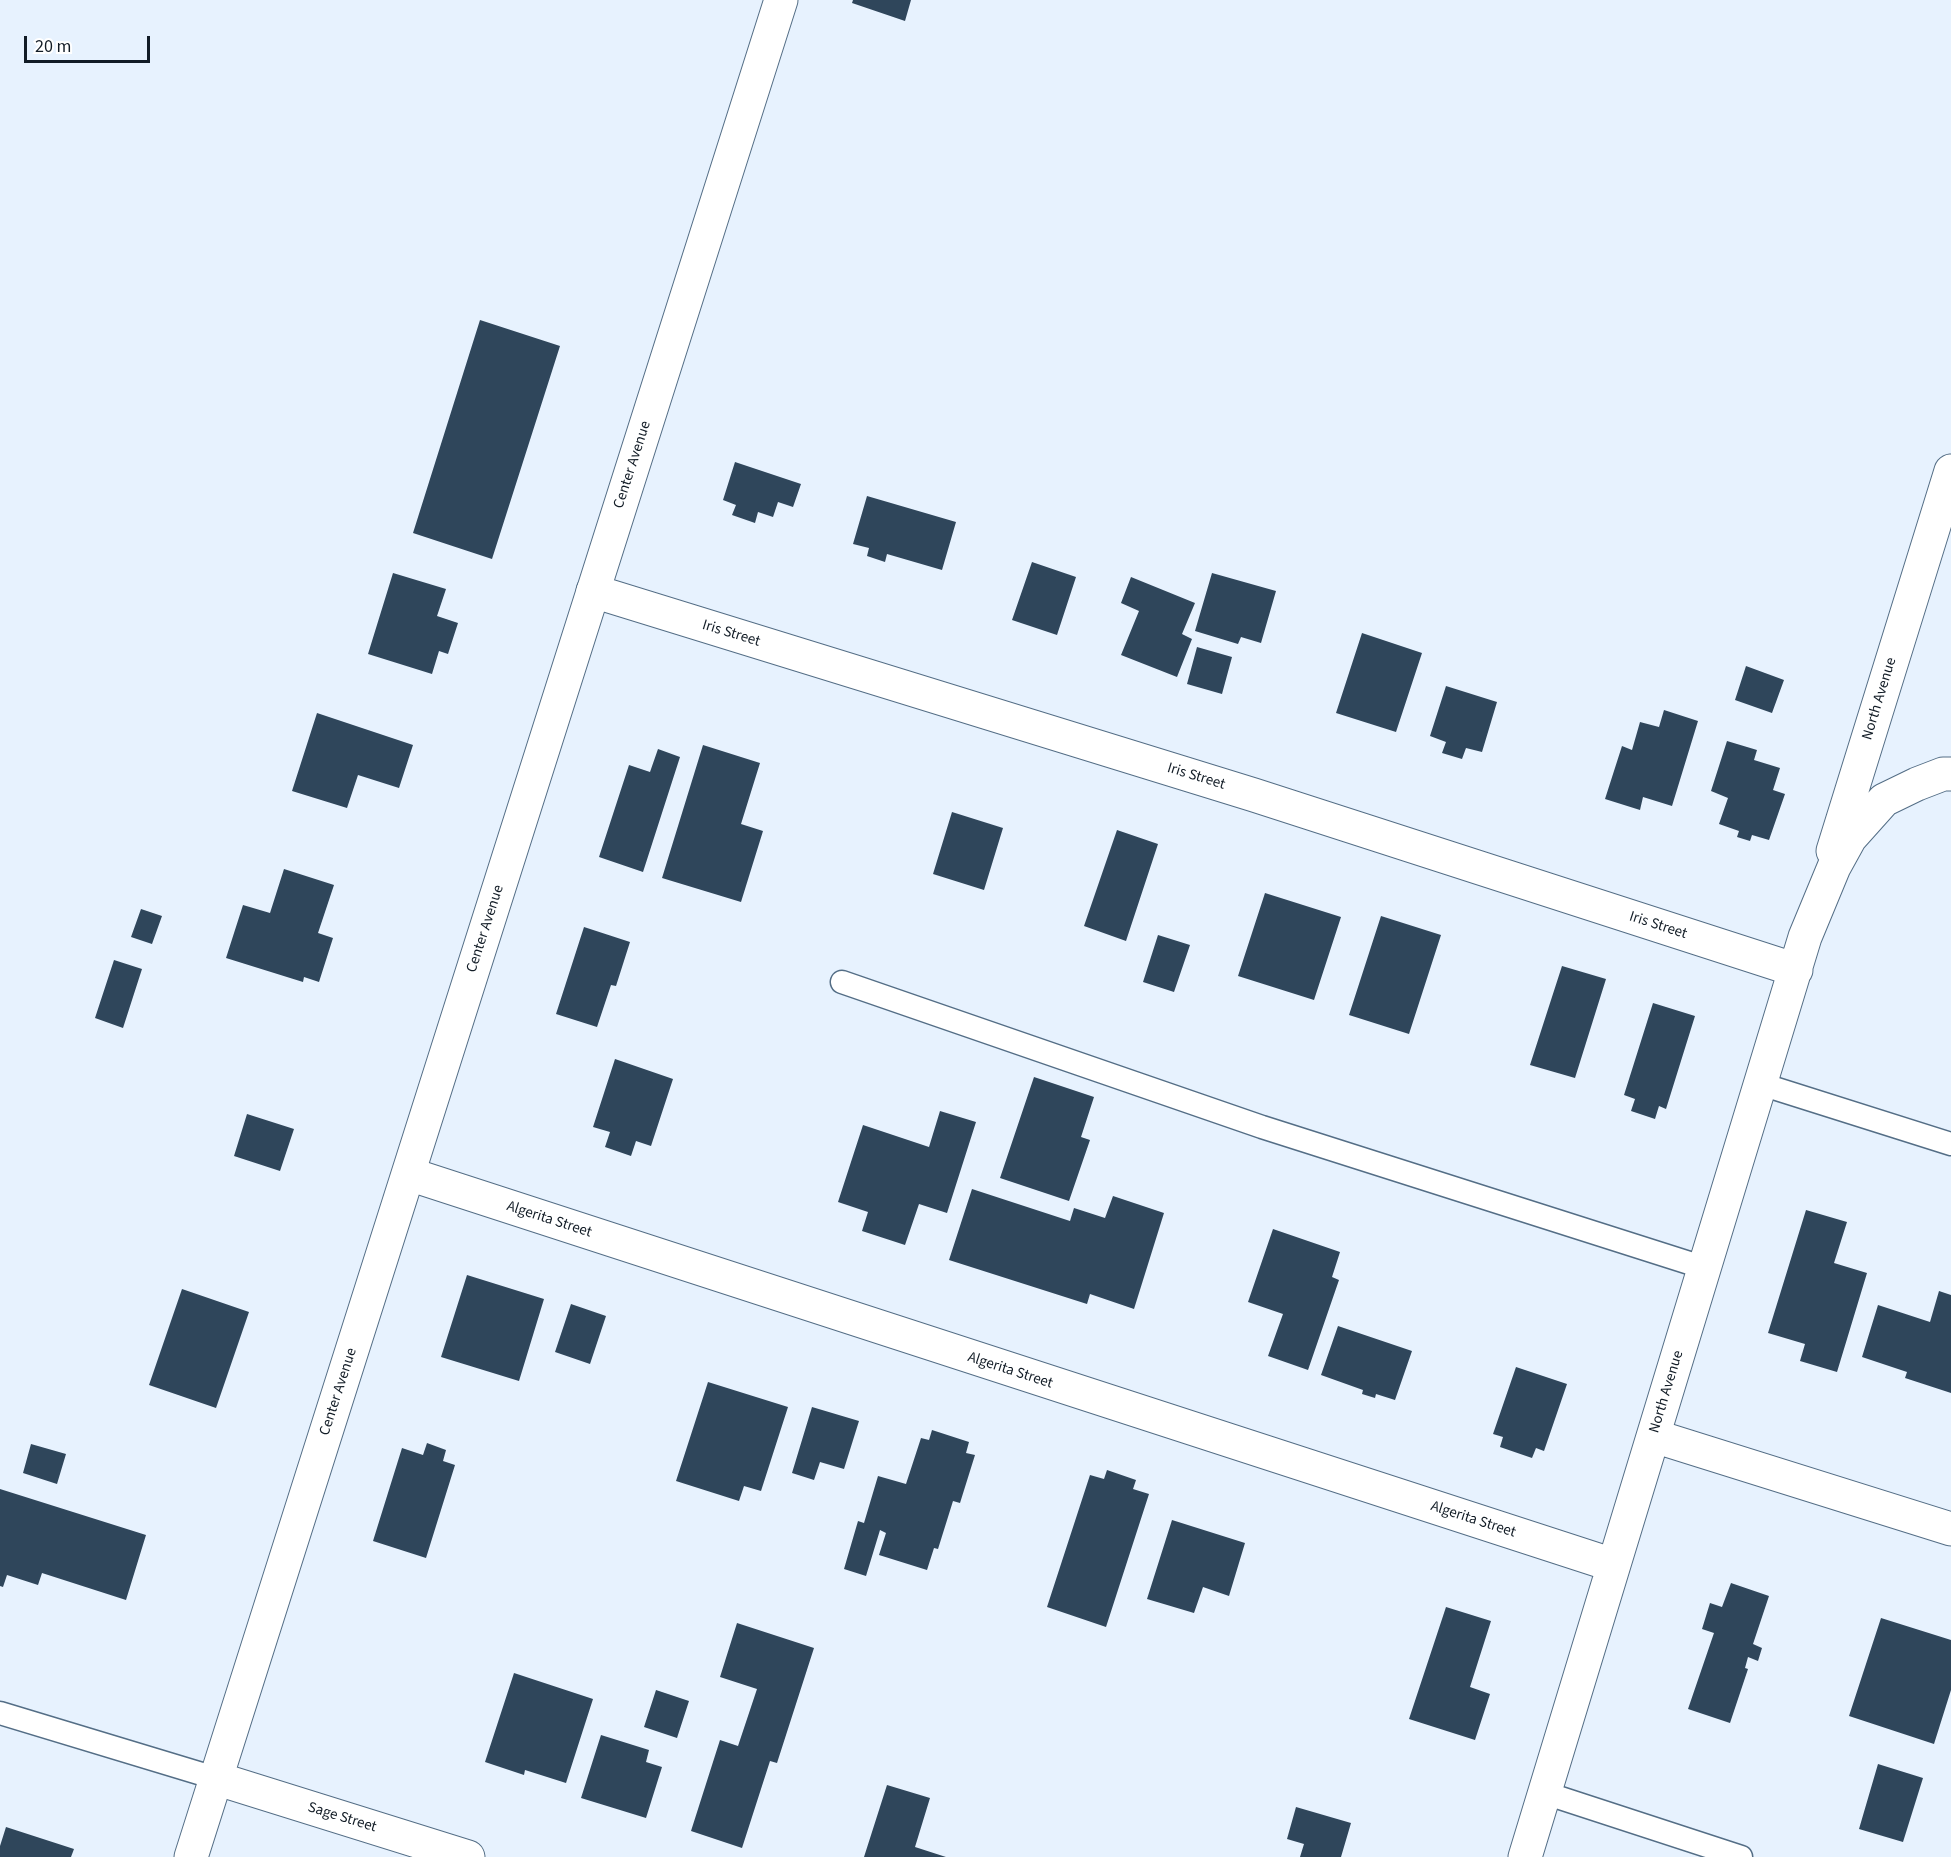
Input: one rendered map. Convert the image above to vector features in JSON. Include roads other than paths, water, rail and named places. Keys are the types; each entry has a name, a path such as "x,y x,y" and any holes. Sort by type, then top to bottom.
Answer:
{"street":[{"name":"Center Avenue","path":"191,1857 781,0"},
{"name":"North Avenue","path":"1525,1857 1761,1083 1951,471"},
{"name":"Iris Street","path":"593,591 1242,792 1796,970"},
{"name":"North Avenue","path":"1809,927 1834,867 1850,838 1884,800 1917,784 1943,774 1951,774"},
{"name":"Algerita Street","path":"409,1174 1613,1565"},
{"path":"1654,1436 1951,1528"},
{"name":"Sage Street","path":"215,1778 468,1857"}],"lane":[{"path":"842,982 1262,1127 1705,1268"},
{"path":"1761,1083 1951,1144"},
{"path":"0,1713 215,1778"},
{"path":"1545,1793 1741,1857"}]}
